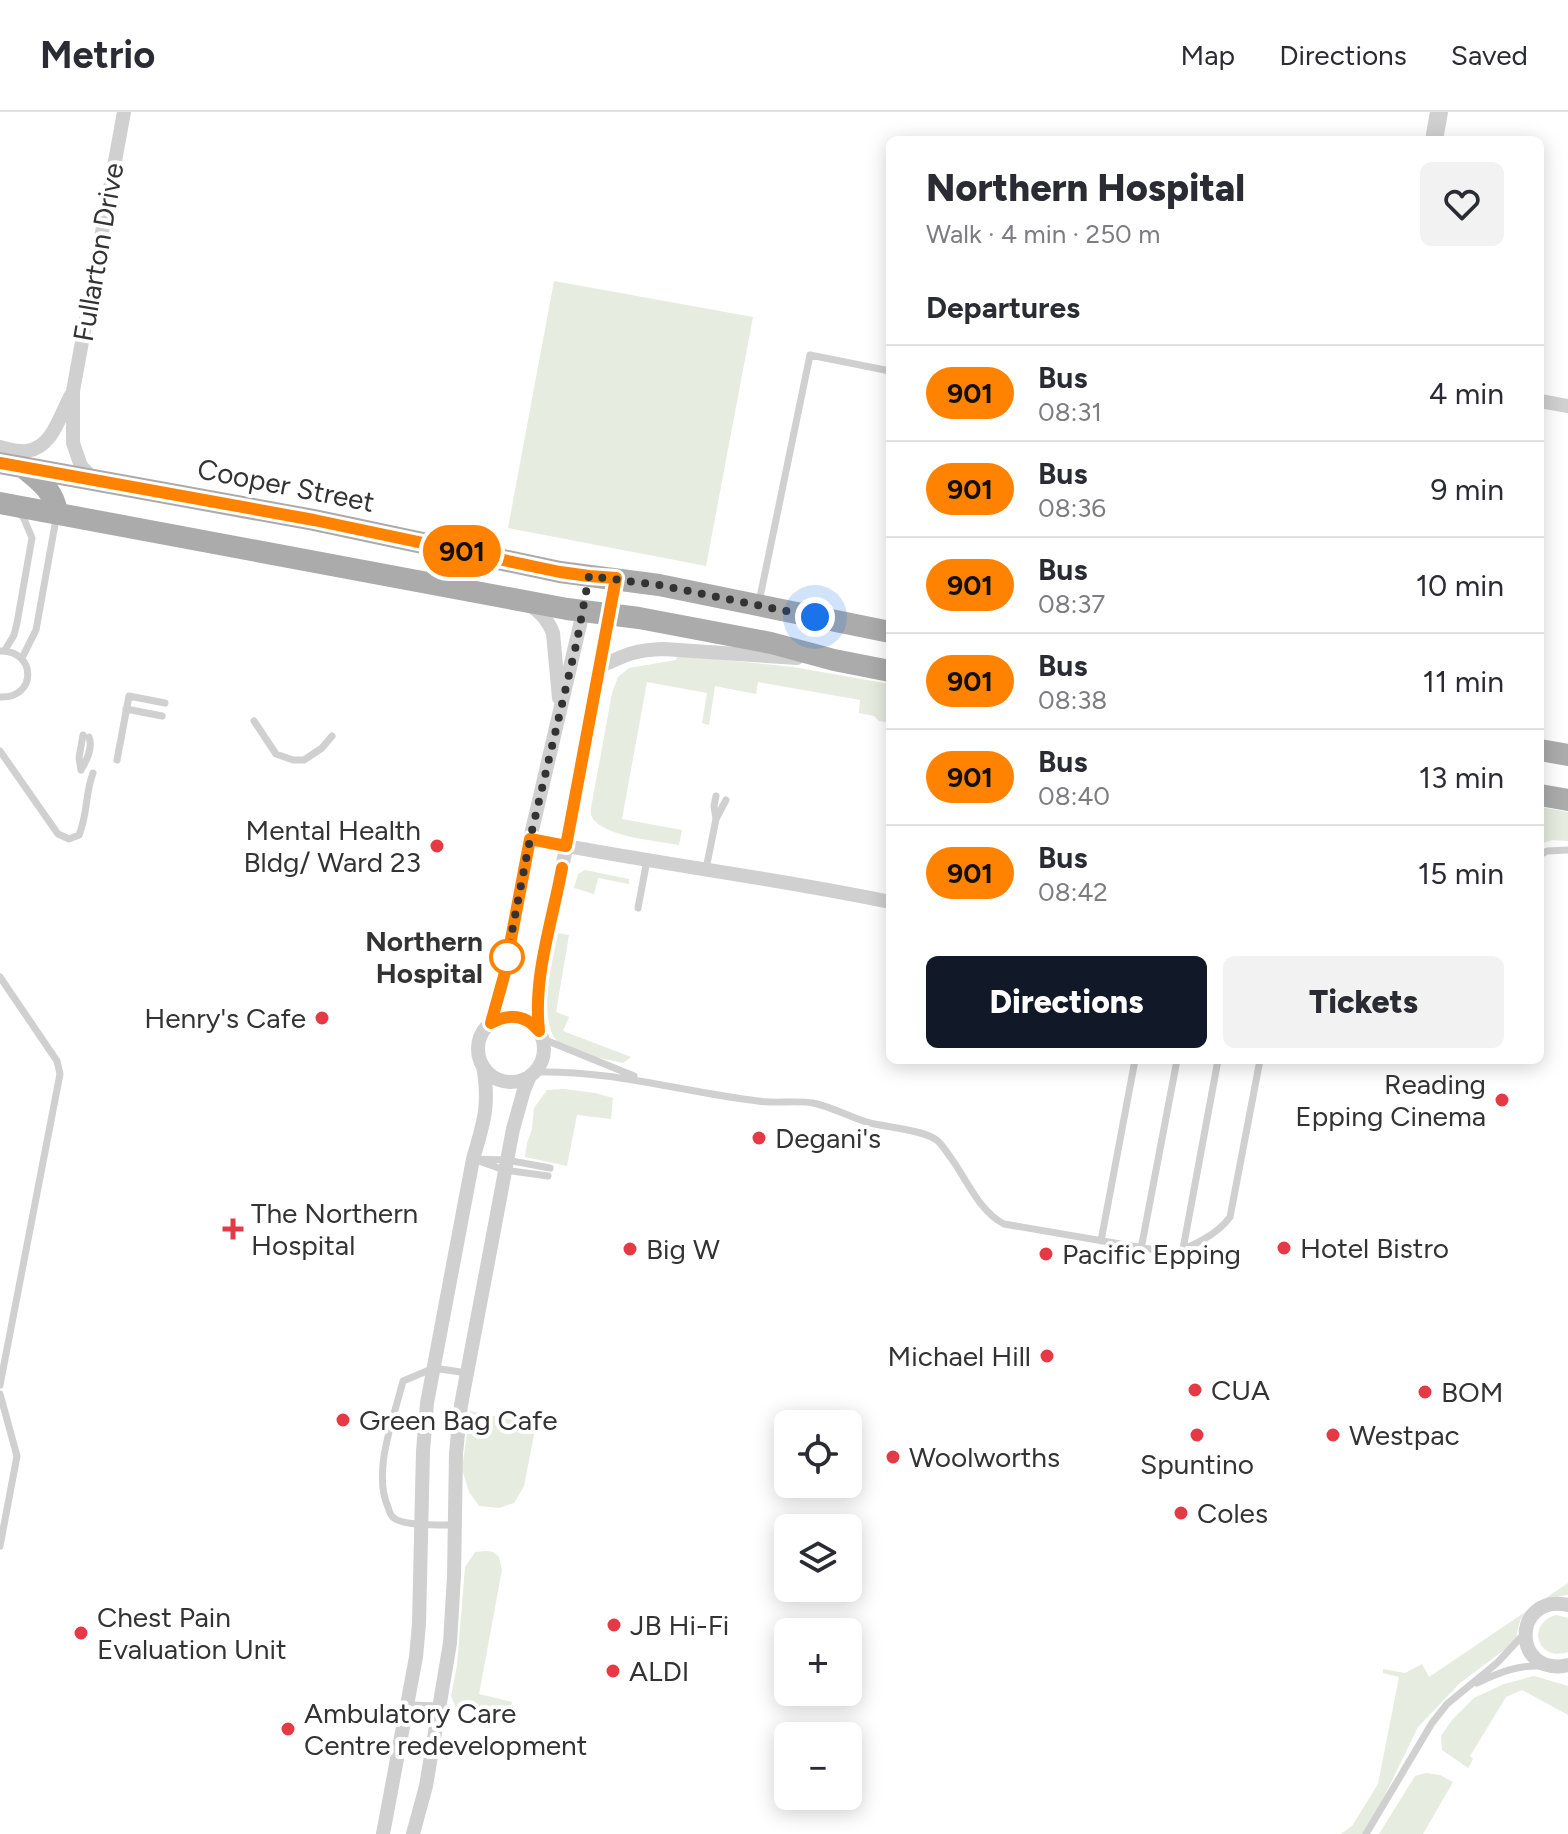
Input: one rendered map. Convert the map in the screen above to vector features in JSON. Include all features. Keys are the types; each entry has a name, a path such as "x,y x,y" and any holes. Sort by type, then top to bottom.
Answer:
{"main road":[{"name":"Cooper Street","path":"0,463 886,630"},
{"path":"23,468 46,486 56,501 57,513"},
{"path":"7,504 583,612 639,618 771,643 886,670"},
{"path":"583,612 589,576"},
{"path":"609,614 616,578"},
{"path":"1544,751 1568,755"},
{"path":"1544,796 1568,800"}],"street":[{"name":"Fullarton Drive","path":"95,480 81,466 73,443 73,391 124,112"},
{"path":"1435,136 1439,112"},
{"name":"Fullarton Drive","path":"0,447 27,451 40,446 51,435 73,391"},
{"path":"1544,402 1568,406"},
{"path":"524,600 543,615 553,633 561,710"},
{"path":"383,1834 416,1657 427,1403 473,1159 487,1105 487,1085 478,1052 479,1043 491,1023 504,976 530,839 583,612"},
{"path":"413,1834 426,1786 450,1643 456,1453 461,1405 513,1129 524,1090 543,1057 537,1010 540,966 551,923 609,614"},
{"path":"601,666 630,652 664,649 834,660"},
{"path":"530,839 886,901"},
{"path":"491,1023 508,1016 517,1017 533,1024 541,1035"},
{"path":"483,1066 499,1080 510,1082 520,1081 532,1074"},
{"path":"1562,1668 1542,1664 1535,1658 1529,1651 1525,1632 1532,1615 1539,1609 1548,1605 1568,1605"}],"lane":[{"path":"759,605 810,355 886,370"},
{"path":"0,697 13,696 24,687 28,672 22,658 3,651 14,635 32,538 24,519 7,504"},
{"path":"22,658 36,630 57,513"},
{"path":"117,760 129,696 165,703"},
{"path":"126,709 162,716"},
{"path":"254,721 276,754 293,760 304,760 322,748 332,736"},
{"path":"0,751 63,838 79,835 93,773"},
{"path":"706,869 716,819 716,796"},
{"path":"716,819 726,800"},
{"path":"1544,853 1568,850"},
{"path":"638,908 647,860"},
{"path":"0,977 57,1061 60,1074 0,1385"},
{"path":"541,1035 647,1081"},
{"path":"1101,1241 1134,1064"},
{"path":"1141,1249 1176,1064"},
{"path":"1183,1249 1217,1064"},
{"path":"532,1074 598,1074 758,1101 817,1104 856,1119 926,1135 940,1143 977,1199 997,1220 1012,1226 1167,1252 1183,1249 1208,1236 1230,1217 1259,1064"},
{"path":"473,1159 549,1172"},
{"path":"455,1525 396,1520 385,1500 381,1484 382,1465 403,1381 434,1368 467,1373"},
{"path":"0,1394 17,1456 0,1546"},
{"path":"1366,1834 1432,1723 1447,1704 1497,1663 1525,1632"},
{"path":"1466,1687 1527,1665 1562,1668"},
{"path":"406,1705 439,1711"}],"shaded area":[{"path":"554,281 753,317 706,566 508,528"},
{"path":"677,655 793,667 886,683 886,722 859,713 860,700 758,682 756,694 715,686 709,725 702,723 707,693 647,682 622,819 682,830 679,845 610,831 594,820 591,808 612,693 618,677 629,668 676,660"},
{"path":"1544,808 1568,812 1568,841 1544,843"},
{"path":"585,870 629,879 629,884 598,878 594,894 574,888 578,874"},
{"path":"558,933 569,935 556,1012 569,1017 563,1031 631,1057 623,1063 577,1052 563,1046 554,1037 547,1010"},
{"path":"564,1089 613,1098 611,1119 577,1115 567,1166 525,1157 534,1108 547,1090"},
{"path":"470,1411 536,1425 524,1486 514,1503 499,1508 479,1506 469,1492 462,1469"},
{"path":"486,1551 499,1557 502,1570 479,1694 512,1702 509,1719 456,1708 451,1696 457,1665 465,1567 475,1552"},
{"path":"1568,1583 1568,1595 1544,1601 1528,1611 1520,1621 1516,1641 1460,1683 1418,1727 1366,1834 1341,1834 1352,1826 1378,1784 1399,1677 1383,1673 1383,1669 1405,1673 1422,1664 1429,1677"},
{"path":"1556,1615 1568,1618 1568,1652 1558,1654 1543,1647 1538,1633 1546,1620"},
{"path":"1534,1676 1568,1686 1568,1715 1522,1690 1506,1697 1470,1756 1473,1759 1468,1768 1442,1750 1441,1736 1474,1698 1504,1684"},
{"path":"1426,1773 1440,1775 1453,1782 1423,1834 1379,1834 1415,1776"}],"bus line":[{"name":"901","path":"0,463 314,520 560,572 616,578 566,846 530,839 504,976 491,1023 508,1016 517,1017 533,1024 539,1031 540,966 562,868"}],"place":[{"name":"Mental Health Bldg/ Ward 23","path":"437,846"},
{"name":"Northern Hospital","path":"507,957"},
{"name":"Henry's Cafe","path":"322,1018"},
{"name":"Reading Epping Cinema","path":"1502,1100"},
{"name":"Degani's","path":"759,1138"},
{"name":"The Northern Hospital","path":"233,1229"},
{"name":"Hotel Bistro","path":"1284,1248"},
{"name":"Big W","path":"630,1249"},
{"name":"Pacific Epping","path":"1046,1254"},
{"name":"Michael Hill","path":"1047,1356"},
{"name":"CUA","path":"1195,1390"},
{"name":"BOM","path":"1425,1392"},
{"name":"Green Bag Cafe","path":"343,1420"},
{"name":"Spuntino","path":"1197,1435"},
{"name":"Westpac","path":"1333,1435"},
{"name":"Woolworths","path":"893,1457"},
{"name":"Coles","path":"1181,1513"},
{"name":"JB Hi-Fi","path":"614,1625"},
{"name":"Chest Pain Evaluation Unit","path":"81,1633"},
{"name":"ALDI","path":"613,1671"},
{"name":"Ambulatory Care Centre redevelopment","path":"288,1729"}],"route":[{"path":"507,957 589,576 659,585 815,617"}]}
